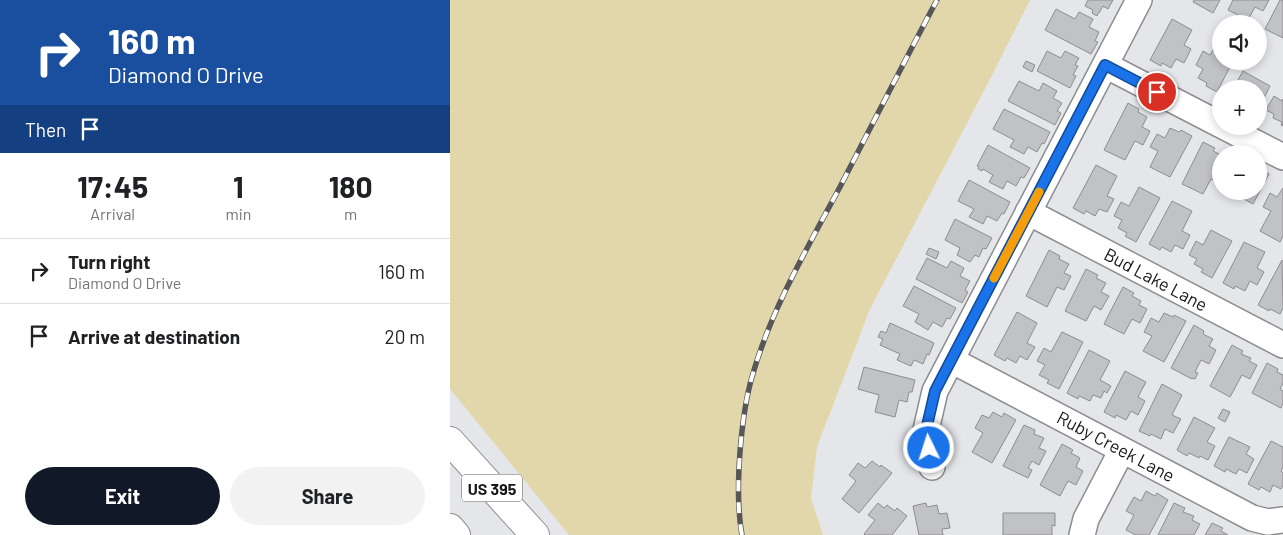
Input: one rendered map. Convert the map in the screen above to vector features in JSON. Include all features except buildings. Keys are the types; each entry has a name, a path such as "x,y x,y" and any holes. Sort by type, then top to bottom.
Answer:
{"highway":[{"name":"US 395","path":"450,441 535,535"},
{"path":"450,528 456,535"}],"street":[{"path":"932,467 926,430 935,391 1139,0"},
{"path":"1105,65 1212,121"},
{"path":"1240,135 1283,157"},
{"name":"Bud Lake Lane","path":"1028,212 1283,346"},
{"name":"Ruby Creek Lane","path":"951,360 1252,518 1268,522 1283,520"},
{"path":"1082,535 1086,519 1122,450"}],"shaded area":[{"path":"450,0 1030,0 870,309 817,447 811,498 823,535 569,535 450,389"}],"railway":[{"path":"742,535 738,493 744,414 752,377 769,327 803,255 937,0"}],"slow traffic":[{"path":"994,278 1039,192"}],"route":[{"path":"929,448 926,430 935,391 1105,65 1157,92"}]}
